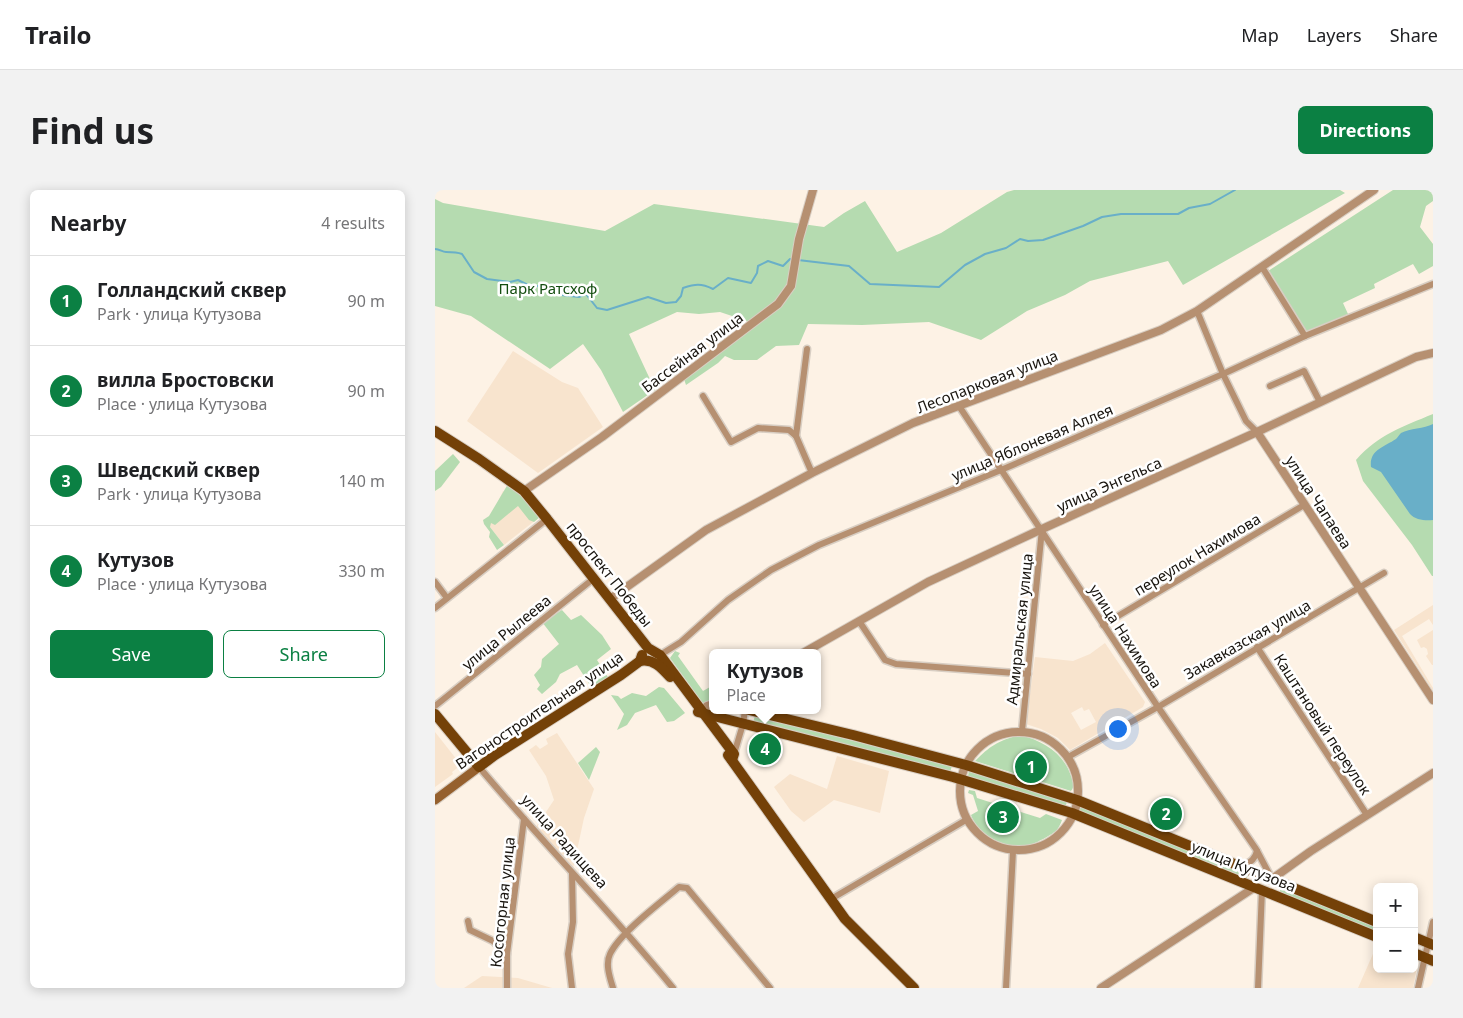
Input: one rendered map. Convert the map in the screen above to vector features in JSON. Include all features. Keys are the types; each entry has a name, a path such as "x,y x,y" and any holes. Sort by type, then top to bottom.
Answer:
{"main road":[{"name":"проспект Победы","path":"435,431 524,491 648,648 660,655 706,709 733,757 845,919 914,988"},
{"name":"Вагоностроительная улица","path":"435,800 495,755 621,675 639,661 643,649 639,637"},
{"name":"проспект Победы","path":"639,661 648,660 661,667 706,709"},
{"name":"улица Радищева","path":"435,714 479,767"},
{"name":"улица Кутузова","path":"718,714 743,724 961,779 1072,813 1373,936"},
{"name":"улица Кутузова","path":"766,714 966,765 1077,800 1373,920"},
{"path":"1418,939 1430,944"}],"street":[{"name":"Бассейная улица","path":"524,491 601,437 778,304 791,286 799,239 813,190"},
{"name":"Лесопарковая улица","path":"610,599 706,530 812,473 913,423 1161,330 1197,311 1363,194 1374,190"},
{"path":"1262,267 1305,336"},
{"name":"улица Яблоневая Аллея","path":"660,655 681,642 728,600 779,566 819,545 1001,470 1223,374 1305,336 1433,284"},
{"name":"улица Чапаева","path":"1197,311 1223,374 1246,421 1257,432 1433,700"},
{"path":"796,436 807,349"},
{"name":"улица Энгельса","path":"810,649 928,582 1257,432 1416,357 1433,354"},
{"path":"1270,386 1304,371 1320,402"},
{"path":"703,396 731,442 758,428 789,430 796,436 812,473"},
{"name":"улица Нахимова","path":"959,406 1158,707 1257,851 1272,879"},
{"name":"переулок Нахимова","path":"1103,624 1304,504"},
{"path":"435,608 547,519"},
{"name":"Адмиральская улица","path":"1022,731 1042,529"},
{"name":"Закавказская улица","path":"1069,757 1158,707 1384,573"},
{"name":"улица Рылеева","path":"435,706 593,579"},
{"path":"435,582 447,598"},
{"path":"859,621 885,660 896,664 1028,674"},
{"name":"Каштановый переулок","path":"1257,647 1367,815"},
{"path":"733,757 744,714"},
{"path":"1022,731 1052,742 1069,757 1077,781 1077,800 1060,834 1046,843 1031,850 1013,851 997,847 980,836 966,820 959,794 961,779 966,765 980,747 1008,733 1022,731"},
{"name":"улица Радищева","path":"479,767 524,820 627,932 673,988"},
{"path":"1272,879 1303,856 1433,773"},
{"name":"Косогорная улица","path":"507,988 507,954 524,820"},
{"path":"831,899 966,820"},
{"path":"1006,988 1013,851"},
{"path":"1242,867 1252,861 1257,851"},
{"path":"572,988 568,954 573,922 573,874"},
{"path":"613,988 609,971 609,955 627,932 679,887 683,886 687,888 770,988"},
{"path":"1101,988 1259,888"},
{"path":"1258,988 1259,888"},
{"path":"468,921 470,930 493,941 507,954"},
{"path":"1418,988 1424,957 1430,944 1433,922"}],"shaded area":[{"path":"513,351 562,382 578,388 603,427 538,473 467,421"},
{"path":"503,491 541,516 504,545 490,527 490,519"},
{"path":"1433,605 1433,625 1429,619 1402,636 1433,691 1394,630"},
{"path":"1433,630 1432,665 1426,656 1428,654 1427,649 1421,648 1417,640"},
{"path":"1105,643 1145,702 1143,707 1070,750 1058,738 1026,724 1035,657 1073,661 1090,654","holes":["1082,707 1084,711 1089,709 1096,722 1081,730 1071,713"]},
{"path":"435,732 461,765 452,772 453,774 435,787"},
{"path":"557,733 594,789 584,818 573,869 570,870 536,827 554,800 546,776 529,750 536,745 540,749 548,744 546,739"},
{"path":"837,756 889,771 880,813 834,800 804,822 791,811 774,787 790,774 827,789"},
{"path":"1373,954 1373,973 1416,973 1413,988 1358,988"},
{"path":"482,976 518,978 552,988 464,988"}],"green space":[{"name":"Парк Ратсхоф","path":"1014,190 1340,190 1345,193 1183,285 1168,261 1090,281 1065,295 1027,311 981,340 929,322 862,325 808,324 799,345 776,346 757,360 734,360 725,356 686,385 684,379 750,322 720,312 699,314 677,312 629,334 655,390 623,412 601,370 583,344 550,369 471,316 435,306 435,199 443,203 605,231 654,204 824,227 865,201 897,252 941,233 1007,192"},
{"path":"1393,190 1433,190 1433,201 1426,206 1420,227 1433,244 1433,266 1419,274 1413,264 1374,284 1375,288 1343,303 1348,314 1307,333 1268,271"},
{"path":"1433,414 1432,576 1412,545 1363,481 1356,460 1382,437"},
{"path":"453,454 460,462 441,487 435,491 435,471"},
{"path":"508,484 523,495 541,516 534,522 529,520 518,506 495,525 491,523 490,527 504,545 497,550 489,537 490,532 483,520 489,516"},
{"path":"562,610 571,620 581,615 602,635 611,649 597,660 609,679 593,690 577,665 560,674 556,682 542,694 537,689 540,685 534,675 541,667 542,659 559,644 542,622"},
{"path":"675,651 680,653 678,656 703,691 709,688 709,701 705,704 702,702 670,658"},
{"path":"659,687 664,688 685,713 674,721 667,722 656,705 635,713 627,725 617,730 624,714 611,695 618,696 621,699 632,693 646,696"},
{"path":"755,716 952,766 950,772 753,722"},
{"path":"1020,735 1044,744 1063,760 1073,782 1071,791 975,761 995,744"},
{"path":"596,747 600,752 589,780 578,763"},
{"path":"969,770 1067,802 1065,808 968,777"},
{"path":"969,790 975,791 977,798 1040,818 1046,814 1062,820 1058,829 1044,839 1032,844 1012,846 995,840 980,829 971,815 978,811 973,795 968,793"},
{"path":"1081,806 1248,875 1246,880 1078,812"},
{"path":"1281,889 1373,926 1373,932 1278,894"}],"water":[{"path":"1433,424 1433,520 1424,520 1415,518 1410,514 1381,472 1371,467 1371,461 1375,453 1396,439 1401,433"}],"waterway":[{"path":"798,260 849,266 870,284 939,287 965,265 985,254 1006,248 1020,239 1028,241 1043,240 1102,217 1121,214 1178,214 1189,208 1210,204 1235,190"},
{"path":"435,249 462,254 474,272 487,279 510,282 518,280 528,285 546,287 553,294 579,297 586,294 597,308 607,310 648,297 666,303 676,302 681,296 683,288 698,285 713,289 728,278 751,283 757,273 758,266 768,261 783,266 790,259 793,260"}],"place":[{"name":"Кутузов","path":"765,749"},
{"name":"Голландский сквер","path":"1031,767"},
{"name":"вилла Бростовски","path":"1166,814"},
{"name":"Шведский сквер","path":"1003,817"}]}
